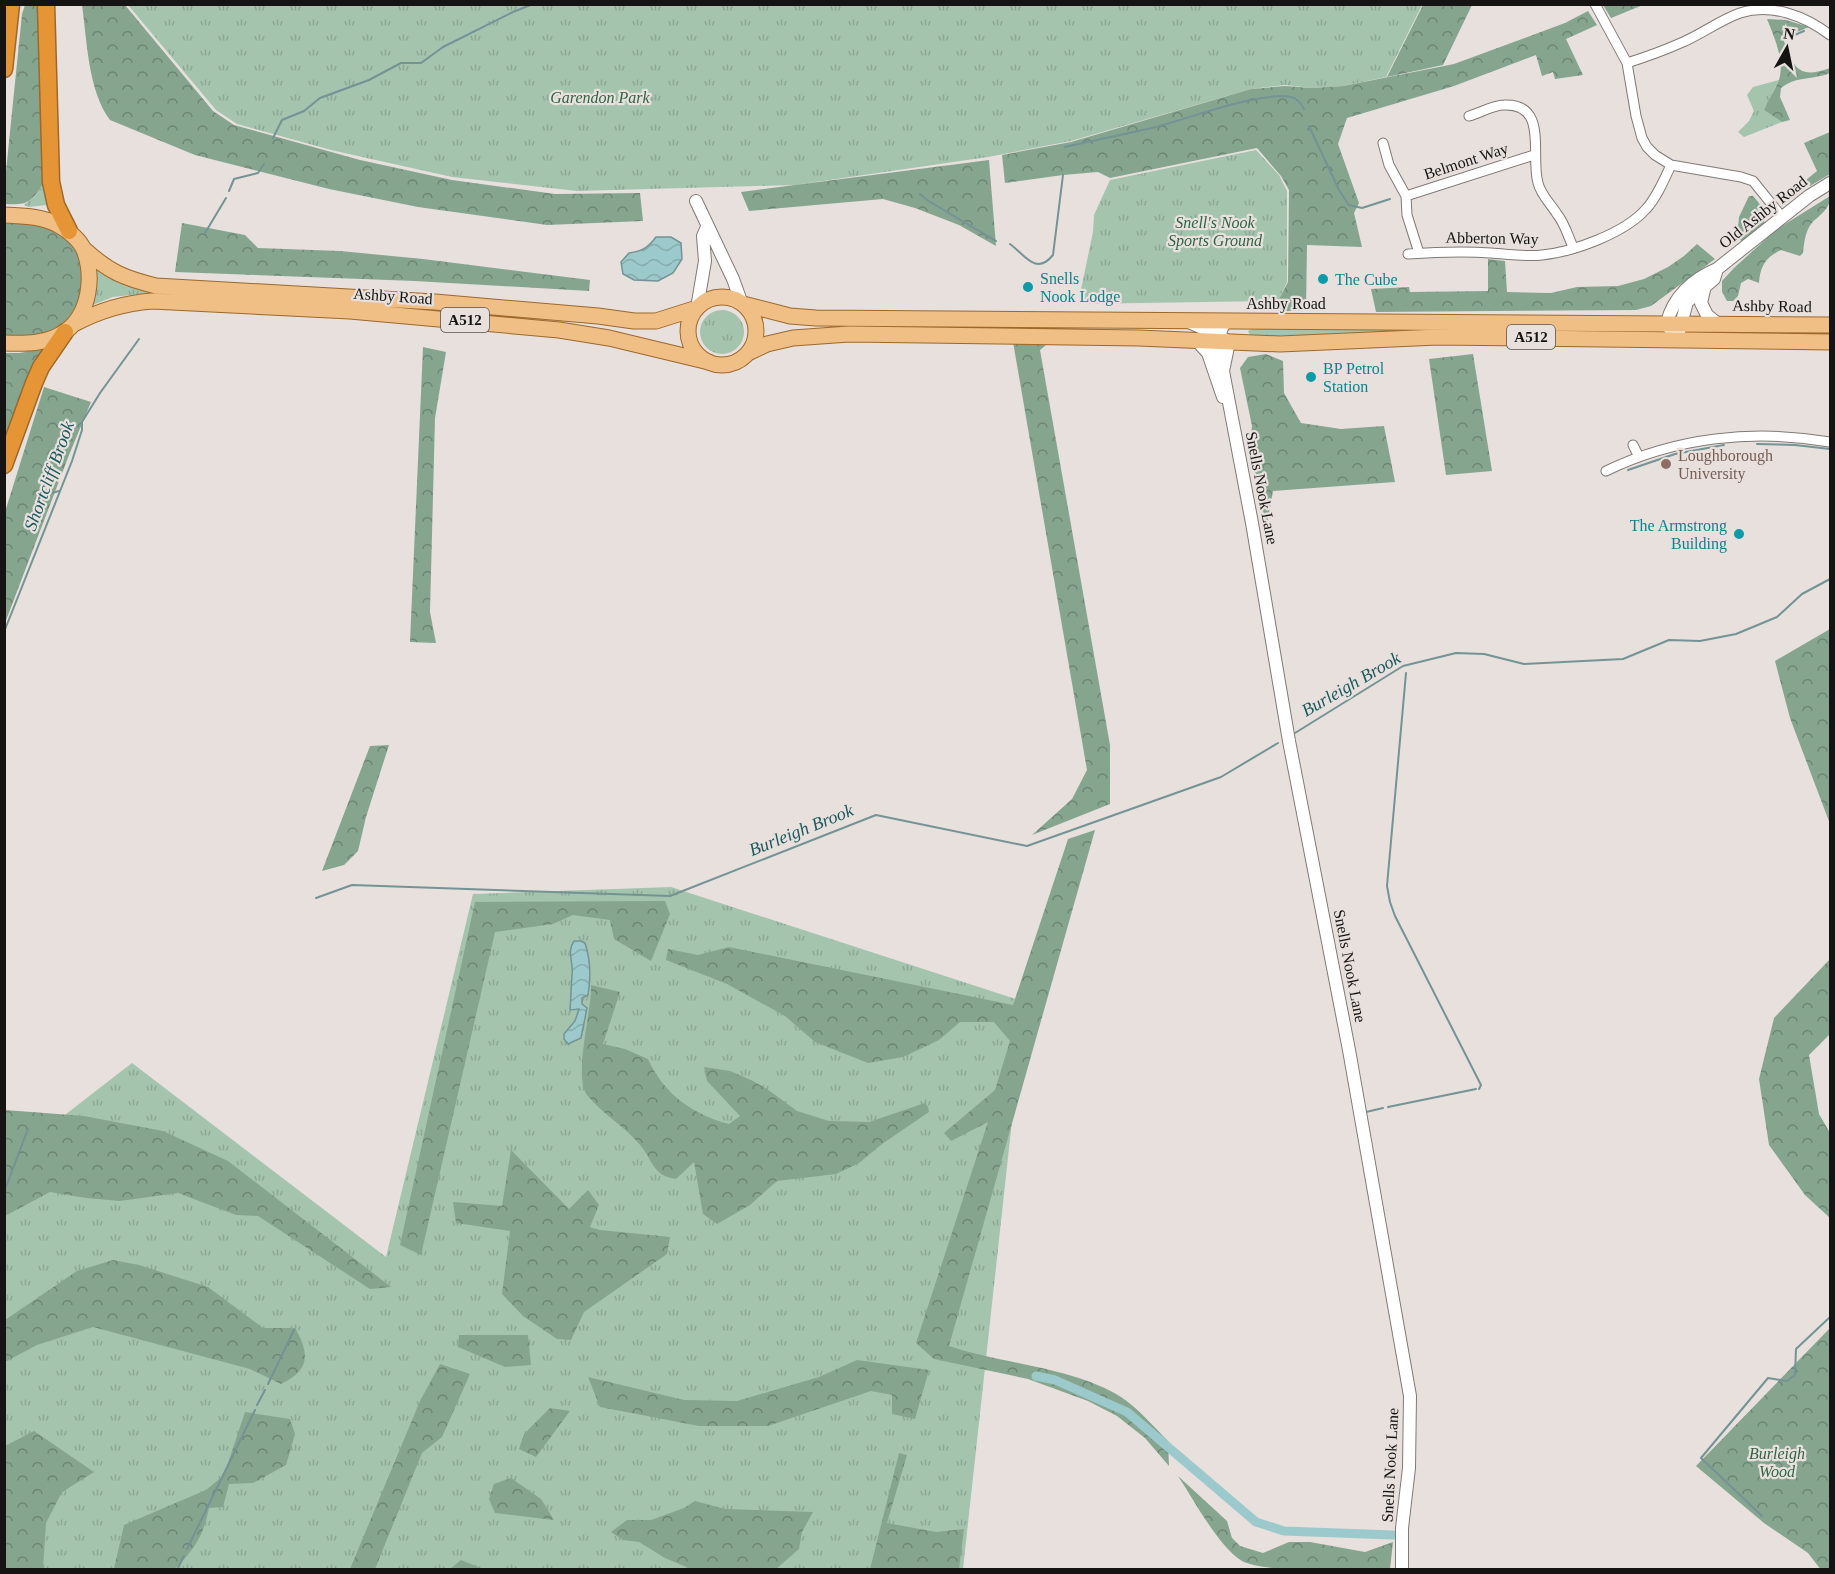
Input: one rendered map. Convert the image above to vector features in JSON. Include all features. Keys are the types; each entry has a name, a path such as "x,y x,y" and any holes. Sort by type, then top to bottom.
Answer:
{"highway":[{"path":"4,69 11,4"},
{"path":"46,4 51,182 56,205 69,231"},
{"path":"4,465 34,383 45,361 70,328"}],"main road":[{"path":"4,215 43,219 69,231"},
{"name":"Ashby Road","path":"69,231 84,249 111,270 128,279 156,286 414,301 634,321 656,321 697,308"},
{"path":"70,328 84,307 87,297 89,279 84,249"},
{"path":"722,297 742,304 752,315 756,327 755,341 748,353 737,362 729,364 709,362 701,357 690,342 689,324 697,308 708,300 722,297"},
{"name":"Ashby Road","path":"8,343 40,342 70,328 96,312 131,303 152,301 339,310 559,330 618,340 709,362"},
{"name":"Ashby Road","path":"742,304 790,316 816,318 1830,325"},
{"name":"A512","path":"748,353 781,340 820,334 1222,339 1323,343 1438,337 1830,342"}],"street":[{"path":"1594,4 1627,63 1642,138 1655,155 1671,165 1754,181 1782,217"},
{"path":"1627,63 1684,42 1740,14 1760,9 1808,20 1830,35"},
{"path":"1476,116 1502,105 1522,108 1535,124 1534,155 1540,191 1558,214 1573,247"},
{"path":"1387,148 1389,165 1406,195 1407,215 1419,253"},
{"name":"Belmont Way","path":"1406,195 1534,155"},
{"name":"Abberton Way","path":"1408,254 1459,252 1541,255 1594,241 1632,223 1647,209 1671,165"},
{"name":"Old Ashby Road","path":"1675,323 1673,304 1682,293 1706,273 1717,269 1809,196 1830,183"},
{"path":"696,201 733,279 742,304"},
{"path":"697,308 705,261 703,236 707,227"},
{"name":"Old Ashby Road","path":"1675,323 1687,302 1714,279 1717,269"},
{"path":"1705,286 1701,303 1707,315 1718,324"},
{"path":"1185,320 1222,339"},
{"name":"Snells Nook Lane","path":"1226,321 1222,339 1223,371 1252,523 1289,741 1354,1073 1410,1396 1410,1456 1402,1528 1402,1569"},
{"path":"1675,323 1676,340"},
{"path":"1196,340 1208,353 1221,394 1230,409"},
{"path":"1606,471 1639,457 1684,444 1740,436 1779,436 1830,442"},
{"path":"1633,445 1639,457"}],"green space":[{"path":"25,5 39,5 42,17 43,184 35,196 27,202 4,204 22,14"},
{"path":"82,5 125,5 213,111 234,125 360,160 452,180 555,194 640,193 643,221 547,225 418,207 329,189 195,155 110,120 97,95 93,80"},
{"name":"Garendon Park","path":"128,5 1422,5 1386,77 1343,86 1312,88 1285,85 1251,89 1071,141 988,157 795,185 577,191 452,177 331,150 237,124 216,110"},
{"path":"1423,5 1472,5 1443,65 1387,77"},
{"path":"1603,5 1643,5 1611,18"},
{"path":"1588,11 1597,25 1566,39 1583,75 1555,79 1553,72 1542,76 1536,55 1454,86 1347,118 1338,144 1359,203 1354,213 1362,247 1307,245 1306,311 1278,311 1279,299 1288,282 1289,190 1281,176 1257,148 1110,178 1098,172 1005,183 1002,155 1071,142 1251,89 1285,86 1312,88 1343,86 1454,64 1565,23"},
{"path":"1767,19 1786,20 1809,27 1783,38 1790,57 1798,68 1811,72 1830,68 1830,73 1799,80 1781,88 1780,97 1790,120 1782,122 1764,110 1779,80 1781,65"},
{"path":"1779,80 1764,110 1782,122 1744,137 1738,132 1749,121 1754,111 1747,95 1753,87"},
{"path":"1830,132 1830,174 1810,186 1806,180 1817,171 1804,143"},
{"name":"Snell's Nook Sports Ground","path":"1256,150 1279,175 1287,191 1287,282 1279,299 1078,304 1093,232 1094,215 1110,180"},
{"path":"989,160 996,246 959,225 915,208 883,199 749,211 741,192"},
{"path":"43,184 47,205 28,207 24,205 34,197"},
{"path":"1749,196 1753,196 1762,208 1764,224 1742,241 1737,238 1739,217"},
{"path":"1830,196 1827,208 1809,227 1803,253 1800,256 1781,250 1776,253 1765,263 1759,283 1748,279 1741,283 1738,296 1733,301 1727,301 1722,292 1722,281 1734,268 1777,229"},
{"path":"5,223 36,225 54,231 68,241 77,255 82,270 82,287 69,317 57,329 41,336 28,338 5,336"},
{"path":"182,223 245,235 258,248 340,251 423,259 590,280 589,291 415,281 175,272"},
{"path":"1697,244 1715,259 1651,306 1636,310 1376,312 1371,289 1409,287 1410,292 1488,291 1488,259 1505,261 1507,292 1551,293 1577,287 1618,286 1644,279 1668,267"},
{"path":"94,266 120,282 149,291 149,293 113,297 90,306"},
{"path":"722,310 738,316 744,332 738,348 722,354 706,348 700,332 706,316"},
{"path":"1659,328 1663,330 1663,334 1251,337 1248,331 1252,329"},
{"path":"1042,341 1046,345 1040,350 1110,745 1110,804 1032,835 1072,799 1087,770 1013,342"},
{"path":"423,347 446,352 435,418 430,612 436,643 410,642"},
{"path":"45,349 5,450 5,353"},
{"path":"1266,354 1283,361 1284,393 1301,423 1341,429 1384,426 1395,482 1273,491 1266,530 1250,445 1252,426 1240,368 1248,357"},
{"path":"1473,354 1492,471 1446,475 1429,359"},
{"path":"44,387 91,402 5,623 5,512"},
{"path":"1830,629 1830,824 1790,718 1775,661"},
{"path":"389,745 366,817 358,851 344,865 322,871 370,746"},
{"path":"1095,830 949,1346 1059,1372 1102,1387 1121,1397 1168,1441 1169,1466 1145,1438 1117,1416 1088,1401 1028,1379 934,1359 916,1343 988,1122 951,1141 944,1133 995,1090 1010,1041 994,1022 960,1022 939,1040 903,1057 868,1063 815,1042 785,1016 727,984 666,960 668,949 698,955 729,947 1013,1005 1068,839"},
{"path":"671,887 1025,1002 963,1569 11,1569 4,1527 4,1162 132,1063 386,1257 473,894"},
{"path":"665,901 670,914 651,961 614,939 610,920 573,915 553,924 495,932 421,1255 400,1245 475,902"},
{"path":"1830,959 1830,1034 1809,1055 1819,1114 1830,1133 1830,1218 1805,1195 1769,1145 1759,1079 1774,1018"},
{"path":"591,985 620,992 603,1044 625,1049 648,1059 662,1082 681,1101 703,1115 716,1120 729,1124 740,1116 707,1081 704,1067 730,1071 751,1080 797,1111 829,1121 869,1122 925,1103 929,1112 882,1144 859,1163 836,1174 777,1181 750,1205 717,1224 703,1214 694,1162 676,1179 663,1175 654,1167 635,1139 587,1095 583,1086 582,1058"},
{"path":"5,1110 84,1116 163,1131 228,1161 391,1287 370,1289 258,1216 236,1215 178,1193 120,1201 50,1192 5,1216"},
{"path":"511,1150 569,1209 588,1190 599,1205 590,1227 670,1237 667,1254 584,1312 571,1340 557,1339 523,1316 502,1294 510,1231 456,1223 453,1202 502,1206"},
{"path":"113,1260 139,1265 208,1287 263,1328 295,1328 305,1353 302,1367 291,1379 281,1384 250,1369 93,1327 37,1345 5,1362 5,1320 77,1271"},
{"name":"Burleigh Wood","path":"1830,1328 1830,1569 1821,1570 1808,1553 1764,1523 1696,1466"},
{"path":"459,1335 528,1335 531,1365 505,1367 458,1347"},
{"path":"857,1360 929,1370 915,1419 892,1414 892,1395 871,1391 768,1426 699,1426 600,1407 588,1377 684,1400 737,1401 819,1377"},
{"path":"440,1364 470,1374 442,1437 422,1453 375,1569 350,1569 420,1401"},
{"path":"550,1408 570,1411 536,1457 519,1449 524,1434"},
{"path":"245,1412 290,1419 295,1434 286,1465 253,1483 229,1484 223,1507 209,1508 197,1542 175,1569 114,1569 124,1525 206,1490 224,1475"},
{"path":"34,1431 94,1472 62,1492 46,1523 43,1569 5,1569 5,1446"},
{"path":"899,1453 907,1455 887,1523 936,1532 964,1529 959,1569 870,1569"},
{"path":"1178,1476 1227,1521 1232,1538 1240,1546 1263,1553 1289,1542 1310,1542 1365,1552 1393,1542 1390,1569 1292,1570 1254,1565 1242,1561 1215,1534"},
{"path":"511,1478 541,1499 554,1520 495,1513 489,1499 494,1484"},
{"path":"695,1501 725,1509 813,1512 802,1532 799,1549 776,1569 691,1569 665,1558 639,1542 623,1540 611,1532 627,1520 651,1520 684,1508"},
{"path":"461,1560 483,1569 450,1569"}],"water":[{"path":"656,237 671,237 681,243 682,259 673,273 658,281 634,280 623,274 621,262 629,253 644,248"},
{"path":"574,941 585,943 590,982 588,995 582,998 582,1004 587,1008 581,1038 568,1044 564,1039 564,1034 575,1021 579,1009 570,1010 572,971 570,953"}],"waterway":[{"name":"Shortcliff Brook","path":"273,138 282,120 304,111 320,98 369,80 401,63 421,63 443,47 533,4"},
{"path":"1785,39 1804,31"},
{"path":"1065,147 1156,127 1267,97 1292,97 1298,100 1304,109"},
{"path":"1309,126 1339,190 1349,205 1362,208 1390,199"},
{"name":"Shortcliff Brook","path":"229,191 234,179 258,173 264,164"},
{"path":"1010,244 1036,264 1047,261 1053,255 1063,175"},
{"path":"920,194 996,241"},
{"name":"Shortcliff Brook","path":"205,233 226,198"},
{"name":"Shortcliff Brook","path":"4,632 72,461 82,430 82,422 139,339"},
{"path":"1757,444 1830,449"},
{"path":"1628,470 1675,454 1724,445"},
{"path":"38,493 59,491"},
{"name":"Burleigh Brook","path":"1295,733 1403,666 1456,653 1484,654 1524,664 1623,659 1669,640 1700,641 1736,634 1777,617 1802,594 1830,579"},
{"path":"1406,673 1387,886 1395,916 1481,1085 1479,1089"},
{"name":"Burleigh Brook","path":"316,898 352,885 670,896 876,815 1027,846 1221,777 1278,743"},
{"path":"1388,1107 1476,1089"},
{"path":"1366,1112 1383,1108"},
{"path":"4,1192 28,1129"},
{"path":"1762,1516 1701,1458 1768,1378 1787,1381 1795,1375 1796,1349 1830,1317"},
{"path":"268,1384 294,1330"},
{"path":"1036,1376 1055,1380 1127,1412 1256,1522 1284,1531 1393,1535"},
{"path":"257,1405 265,1390"},
{"path":"187,1549 255,1410"},
{"path":"177,1570 184,1556"}],"place":[{"name":"The Cube","path":"1323,279"},
{"name":"Snells Nook Lodge","path":"1028,287"},
{"name":"BP Petrol Station","path":"1311,377"},
{"name":"Loughborough University","path":"1666,464"},
{"name":"The Armstrong Building","path":"1739,534"}]}
